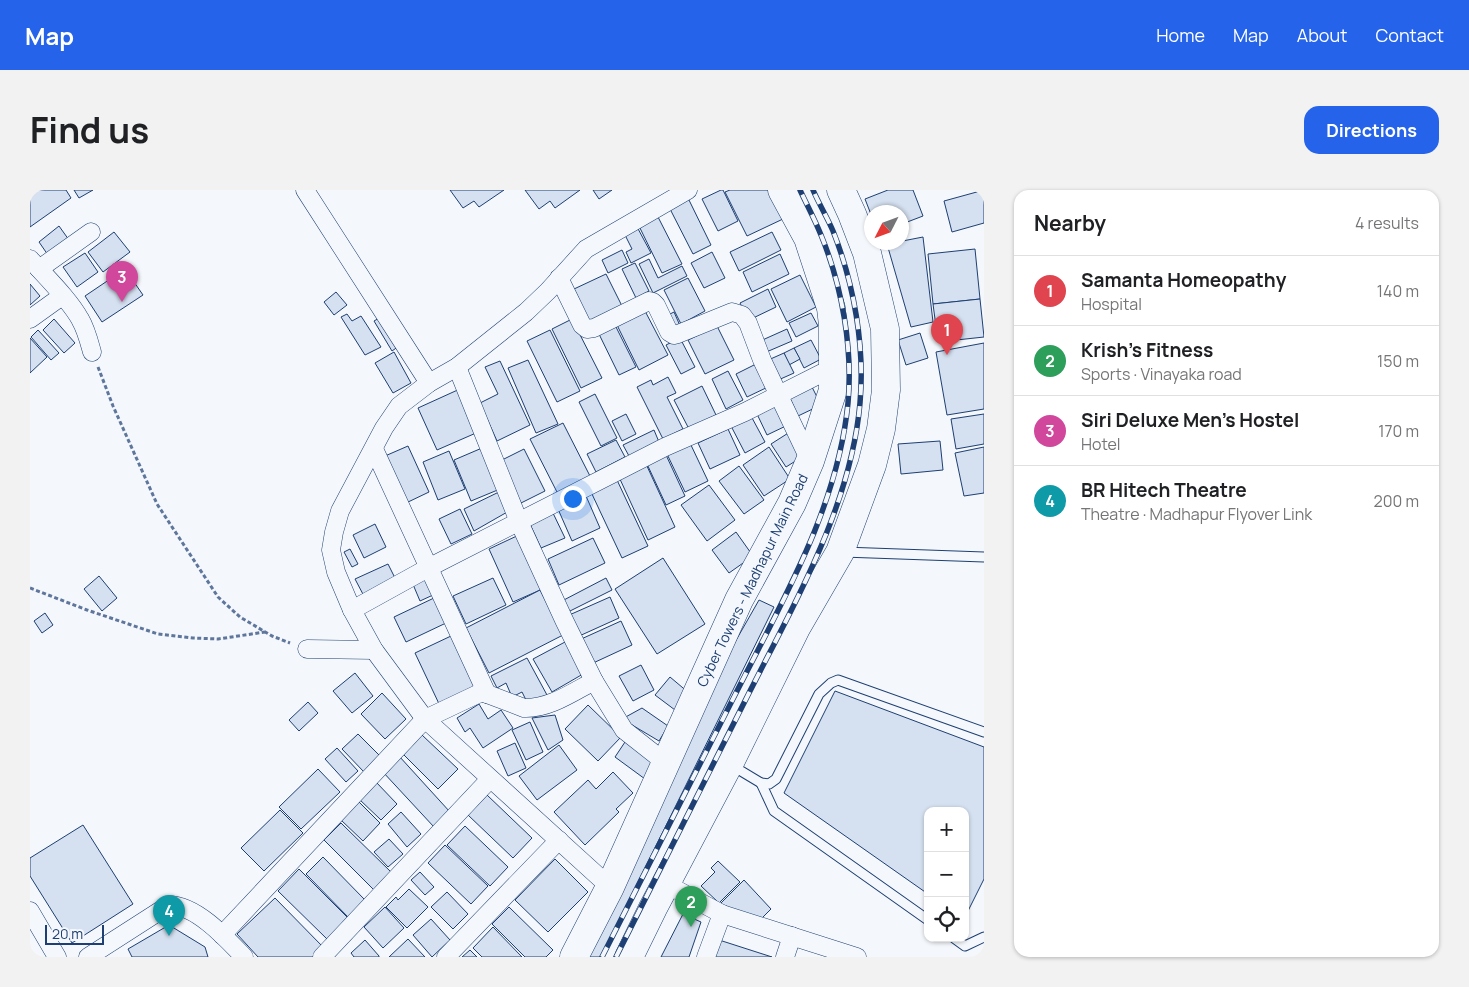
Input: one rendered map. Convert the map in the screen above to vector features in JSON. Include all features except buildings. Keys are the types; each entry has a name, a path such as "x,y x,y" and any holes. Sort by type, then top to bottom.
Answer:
{"main road":[{"name":"Cyber Towers - Madhapur Main Road","path":"574,957 610,887 739,600 792,504 810,461 833,390 833,325 831,308 808,238 782,190"},
{"path":"630,957 796,628 840,552 872,465 881,429 886,390 885,329 867,253 841,190"}],"street":[{"path":"305,190 429,383"},
{"path":"610,887 425,719 374,650 352,610 336,572 331,550 340,511 384,428 399,406 429,383 457,367 526,312 586,249 688,190"},
{"path":"91,232 34,264 72,306 81,319 92,352"},
{"path":"559,278 582,325 587,329 594,328 649,301 653,302 656,306 669,332 674,335 732,312 742,315 748,323 762,360 810,461"},
{"path":"30,318 62,296"},
{"path":"457,367 519,522 594,681 624,730 666,763"},
{"path":"352,610 428,568 665,447 779,395 832,368"},
{"path":"374,449 487,694"},
{"path":"307,649 374,650"},
{"path":"222,935 425,719 482,692 524,708 538,708 594,681"},
{"path":"322,957 490,779"},
{"path":"446,957 559,840"},
{"path":"666,884 722,914 857,957"},
{"path":"88,957 169,905 178,905 190,910 222,935 244,957"},
{"path":"30,911 57,957"},
{"path":"706,957 722,914"},
{"path":"785,957 792,936"}],"lane":[{"path":"840,552 984,557"},
{"path":"729,764 761,782 769,784 776,779 819,694 831,683 838,680 984,732"},
{"path":"761,782 774,811 924,917"},
{"path":"960,942 965,946 984,937"}],"path":[{"path":"92,352 113,406 157,504 218,597 240,617 272,636 307,649"},
{"path":"30,588 86,610 158,634 218,639 266,632"}],"railway":[{"path":"602,957 790,586 821,515 833,478 842,441 848,403 849,361 847,339 835,275 819,229 800,190"},
{"path":"616,957 802,588 833,516 855,441 861,381 861,360 856,315 847,272 840,251 833,231 813,190"}],"place":[{"name":"Siri Deluxe Men's Hostel","path":"122,302"},
{"name":"Samanta Homeopathy","path":"947,355"},
{"name":"Krish's Fitness","path":"691,927"},
{"name":"BR Hitech Theatre","path":"169,936"}]}
